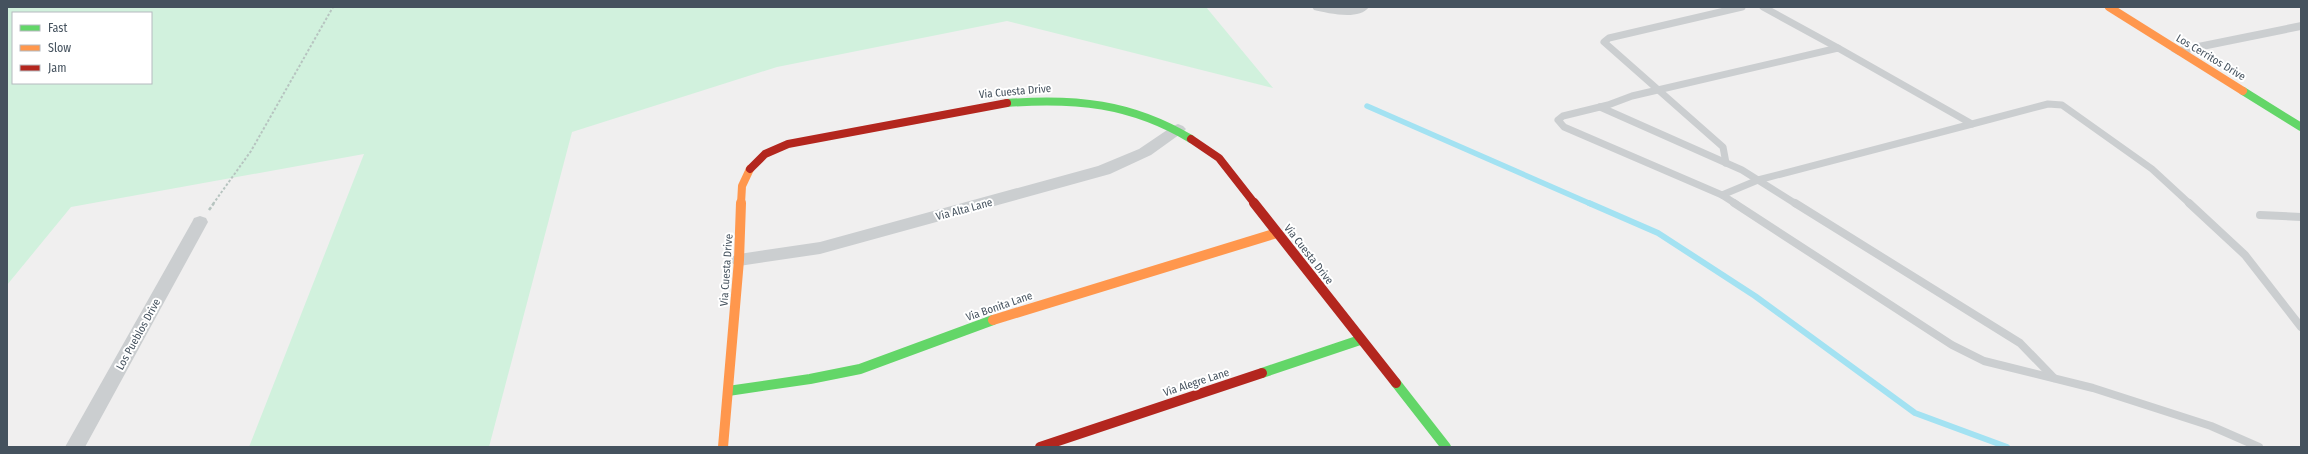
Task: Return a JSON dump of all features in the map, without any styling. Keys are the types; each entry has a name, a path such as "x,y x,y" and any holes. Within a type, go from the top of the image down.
{"street":[{"path":"1319,7 1339,12 1354,11 1362,7"},
{"name":"Los Cerritos Drive","path":"2109,7 2301,127"},
{"path":"2178,51 2301,26"},
{"name":"Via Cuesta Drive","path":"723,447 740,260 742,186 745,174 752,162 774,148 992,104 1025,100 1056,99 1108,105 1157,118 1178,130 1219,158 1360,340 1417,408 1446,447"},
{"name":"Via Alta Lane","path":"740,260 820,248 1104,170 1145,152 1178,130"},
{"name":"Los Pueblos Drive","path":"75,447 200,222"},
{"name":"Via Bonita Lane","path":"728,391 825,377 860,368 911,353 973,327 1011,314 1278,234"},
{"name":"Via Alegre Lane","path":"1040,447 1360,340"}],"lane":[{"path":"1726,163 1723,147 1604,42 1609,38 1742,7"},
{"path":"1763,7 1972,124"},
{"path":"1838,48 1658,90 1563,116 1558,120 1564,127 1722,195 1952,345 1984,361 2093,388 2211,426 2259,447"},
{"path":"1722,195 1758,180 2048,104 2062,105 2152,169 2245,255 2301,327"},
{"path":"1600,107 1726,163 1758,180 2020,343 2055,378"},
{"path":"2260,215 2301,217"}],"path":[{"path":"200,222 251,151 333,7"}],"green space":[{"path":"7,7 1206,7 1273,88 1007,21 777,67 572,132 489,447 249,447 364,154 71,207 7,285"}],"waterway":[{"path":"1367,106 1591,204"},
{"path":"1589,203 1658,233 1755,296 1915,413 2007,447"}],"traffic: fast":[{"path":"2243,91 2301,127"},
{"path":"1007,103 1055,101 1103,104 1148,116 1170,126 1191,139"},
{"path":"728,391 810,379 860,369 993,320"},
{"path":"1262,373 1360,340"},
{"path":"1396,383 1446,447"}],"traffic: slow":[{"path":"2109,7 2243,91"},
{"path":"723,447 739,260 742,186 750,169"},
{"path":"993,320 1277,233"}],"traffic: jam":[{"path":"750,169 765,154 788,144 1007,103"},
{"path":"1191,139 1219,158 1396,383"},
{"path":"1040,447 1262,373"}]}
